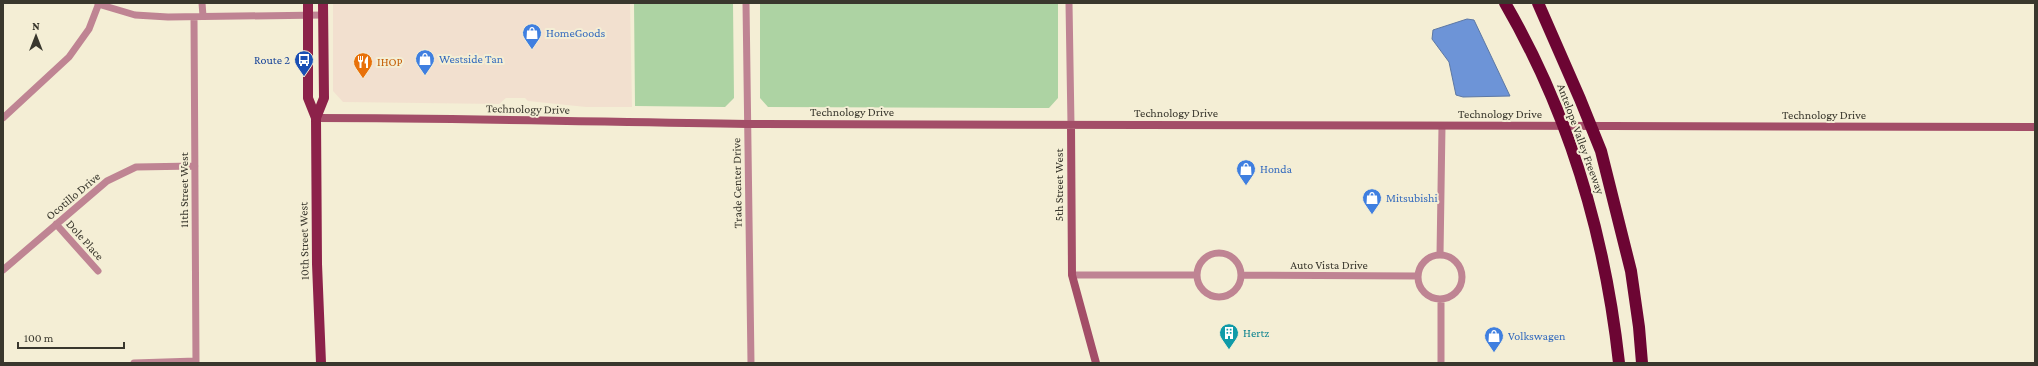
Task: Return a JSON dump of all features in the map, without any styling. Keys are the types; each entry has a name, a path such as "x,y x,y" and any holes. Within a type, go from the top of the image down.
{"highway":[{"name":"Antelope Valley Freeway","path":"1505,3 1526,40 1553,98 1590,201 1601,248 1614,318 1619,363"},
{"name":"Antelope Valley Freeway","path":"1538,3 1601,151 1631,271 1640,327 1642,363"}],"main road":[{"name":"10th Street West","path":"308,3 308,98 316,118 317,264 321,363"},
{"name":"10th Street West","path":"316,118 324,98 323,3"},
{"name":"Technology Drive","path":"316,118 748,124 2035,127"},
{"name":"5th Street West","path":"1071,125 1072,275 1096,363"}],"street":[{"path":"202,3 202,16"},
{"name":"Trade Center Drive","path":"746,3 751,363"},
{"name":"5th Street West","path":"1069,3 1071,125"},
{"path":"3,118 69,57 89,29 98,4 136,15 168,17 323,16"},
{"name":"11th Street West","path":"194,17 196,362"},
{"path":"1440,255 1442,126"},
{"name":"Ocotillo Drive","path":"3,270 107,181 136,167 194,166"},
{"name":"Dole Place","path":"56,224 98,271"},
{"path":"1218,253 1228,254 1234,259 1241,275 1240,282 1229,296 1218,298 1208,295 1198,285 1196,275 1198,266 1202,259 1209,255 1218,253"},
{"path":"1440,255 1452,258 1459,265 1463,277 1461,286 1456,293 1440,301 1424,292 1419,285 1417,276 1420,267 1427,259 1440,255"},
{"path":"1072,275 1196,275"},
{"name":"Auto Vista Drive","path":"1241,275 1417,276"},
{"path":"1440,301 1441,363"},
{"path":"134,363 196,362"}],"shaded area":[{"path":"333,3 630,3 632,107 586,107 528,101 525,98 506,98 499,104 343,102 333,91"}],"green space":[{"path":"634,3 733,3 734,98 725,107 635,106"},
{"path":"760,3 1058,3 1058,98 1049,108 768,107 760,98"}],"water":[{"path":"1467,19 1474,20 1510,96 1463,97 1456,95 1449,62 1432,39 1433,30"}],"place":[{"name":"HomeGoods","path":"532,50"},
{"name":"Westside Tan","path":"425,76"},
{"name":"Route 2","path":"304,77"},
{"name":"IHOP","path":"363,79"},
{"name":"Honda","path":"1246,186"},
{"name":"Mitsubishi","path":"1372,215"},
{"name":"Hertz","path":"1229,350"},
{"name":"Volkswagen","path":"1494,353"}]}
